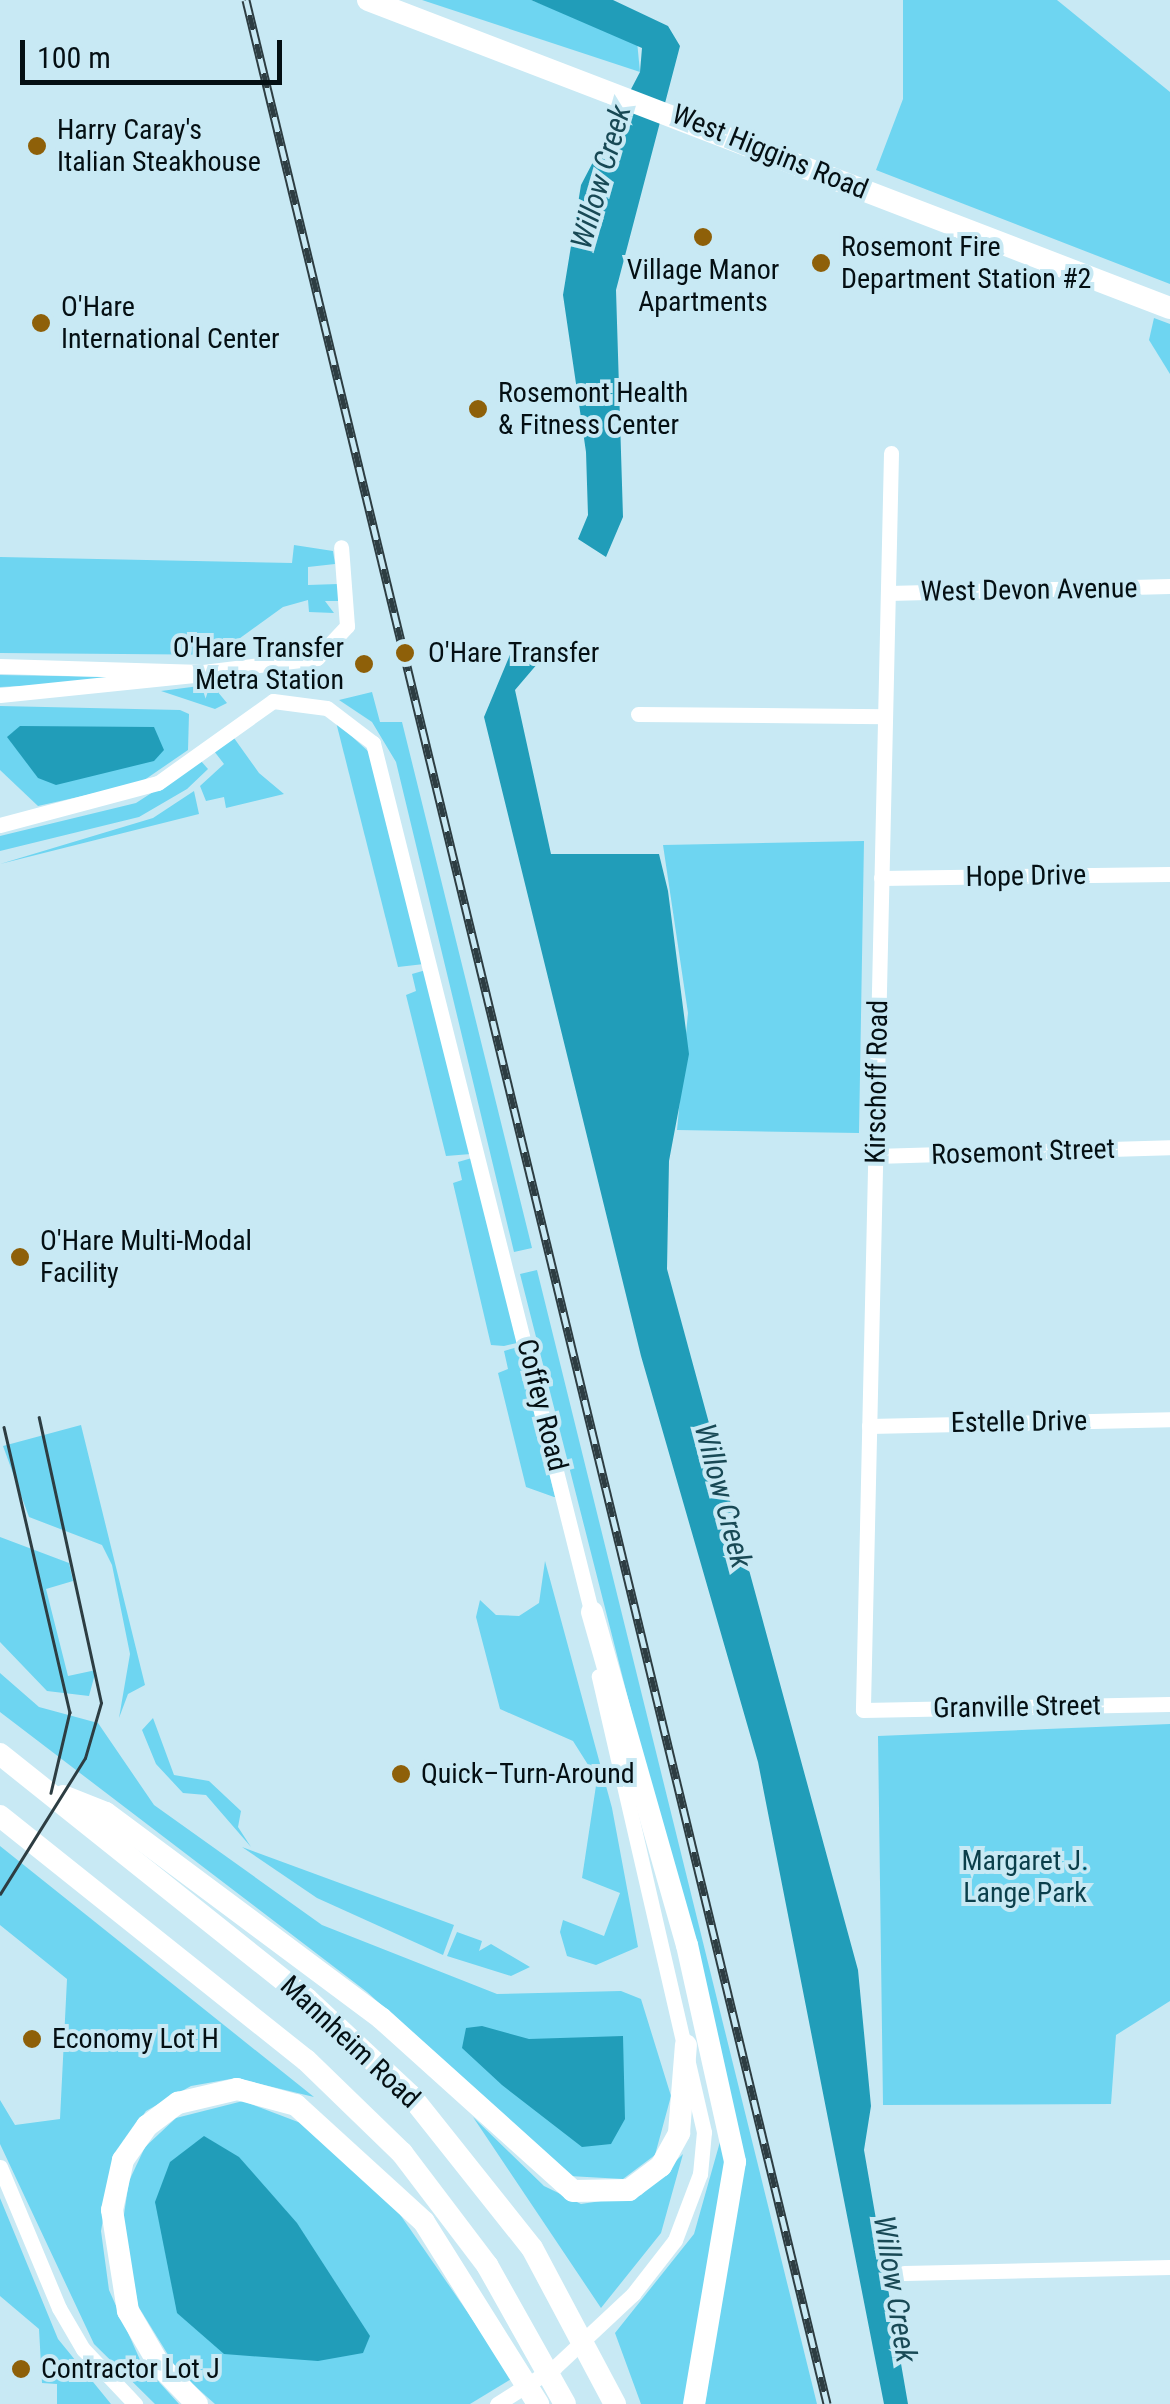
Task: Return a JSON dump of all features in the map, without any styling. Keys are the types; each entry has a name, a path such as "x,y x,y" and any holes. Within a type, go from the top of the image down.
{"main road":[{"name":"West Higgins Road","path":"368,0 666,111 1170,308"},
{"path":"592,1612 682,1927 735,2162 694,2404"},
{"name":"Mannheim Road","path":"0,1754 307,1999 412,2096 532,2248 614,2404"},
{"path":"40,1787 106,1813 381,2018 573,2191 629,2190 662,2166 679,2133 686,2046"},
{"name":"Mannheim Road","path":"0,1816 306,2060 402,2153 487,2266 564,2404"},
{"path":"197,2404 160,2366 128,2312 112,2210 123,2160 147,2126 178,2103 237,2089 296,2105 424,2222 538,2404"}],"street":[{"name":"Kirschoff Road","path":"863,1710 891,453"},
{"path":"0,695 288,666 339,641 350,608 341,547"},
{"name":"West Devon Avenue","path":"888,593 1170,586"},
{"path":"0,666 202,672"},
{"name":"Coffey Road","path":"0,825 158,782 273,701 327,708 373,743 592,1612 594,1656 704,2132 700,2174 675,2240 634,2294 555,2367 496,2404"},
{"path":"638,714 885,716"},
{"name":"Hope Drive","path":"882,878 1170,874"},
{"name":"Rosemont Street","path":"875,1156 1170,1147"},
{"name":"Estelle Drive","path":"869,1426 1170,1419"},
{"name":"Granville Street","path":"863,1710 1170,1704"},
{"path":"0,2166 59,2308 83,2350 135,2404"},
{"path":"904,2273 1170,2267"}],"green space":[{"path":"422,0 531,0 637,41 640,72"},
{"path":"903,0 1057,0 1170,92 1170,284 876,170 903,99"},
{"path":"1154,318 1170,324 1170,374 1149,340"},
{"path":"294,545 333,551 335,564 308,567 308,585 338,584 338,601 325,601 334,613 309,612 308,600 283,607 236,641 245,655 0,653 0,557 292,563"},
{"path":"0,675 111,677 112,682 0,687"},
{"path":"230,682 249,688 217,691 227,703 215,709 161,691"},
{"path":"372,692 380,722 402,722 532,1248 514,1252 396,762 372,722 339,700"},
{"path":"0,706 180,710 189,714 188,750 140,783 38,806 0,770"},
{"path":"336,722 369,752 424,964 398,967"},
{"path":"234,738 259,773 284,794 226,808 224,797 206,801 200,786 224,764 214,751"},
{"path":"201,761 208,769 187,789 139,817 0,851 0,836 136,803"},
{"path":"194,791 199,814 0,864 153,818"},
{"path":"864,841 859,1133 677,1130 688,1013 663,845"},
{"path":"426,970 471,1154 446,1156 406,995 416,991 412,974"},
{"path":"472,1158 517,1343 504,1346 491,1345 453,1183 462,1180 458,1162"},
{"path":"537,1270 817,2404 705,2404 743,2150 520,1274"},
{"path":"518,1347 555,1497 526,1487 498,1373 508,1369 504,1351"},
{"path":"81,1425 145,1685 128,1694 119,1718 130,1654 112,1565 102,1545 29,1517 3,1446"},
{"path":"0,1537 69,1563 73,1581 46,1589 68,1676 96,1670 89,1696 47,1691 0,1642"},
{"path":"545,1561 612,1808 638,1947 596,1965 567,1956 560,1932 563,1920 604,1936 620,1893 582,1878 597,1779 573,1741 500,1709 476,1617 480,1600 496,1615 519,1616 539,1603"},
{"path":"0,1673 39,1707 98,1723 154,1805 322,1925 497,1994 621,1991 641,1999 671,2096 655,2155 623,2179 569,2176 367,1992 0,1712"},
{"path":"153,1718 174,1775 209,1781 241,1811 238,1827 251,1847 206,1795 183,1793 156,1764 142,1730"},
{"name":"Margaret J. Lange Park","path":"1170,1724 1170,2001 1116,2035 1111,2104 883,2105 878,1736"},
{"path":"0,1846 314,2097 236,2078 191,2086 146,2111 114,2156 101,2231 109,2290 141,2362 179,2404 155,2404 94,2344 0,2144 0,2100 15,2125 60,2119 67,1979 0,1925"},
{"path":"242,1847 454,1925 443,1955 317,1898"},
{"path":"457,1932 482,1941 479,1951 491,1944 530,1967 511,1976 447,1956"},
{"path":"243,2101 306,2125 390,2200 513,2378 470,2404 215,2404 178,2371 138,2306 123,2221 129,2181 145,2147 176,2118"},
{"path":"473,2117 544,2186 581,2204 641,2195 683,2154 661,2233 601,2308"},
{"path":"725,2124 724,2191 684,2404 641,2404 615,2333 694,2234"},
{"path":"0,2198 58,2339 111,2404 57,2404 57,2384 42,2383 39,2329 0,2296"}],"water":[{"name":"Willow Creek","path":"531,0 613,0 668,26 680,46 616,290 623,517 606,557 578,539 588,515 586,452 563,295 581,185 640,72 642,48"},
{"name":"Willow Creek","path":"517,638 544,656 515,690 551,854 659,854 668,891 689,1054 669,1161 667,1269 858,1970 871,2106 864,2150 908,2404 884,2404 758,1762 641,1356 484,717"},
{"path":"20,726 154,727 164,750 154,761 56,785 38,778 7,737"},
{"path":"482,2026 529,2039 623,2036 625,2119 611,2144 582,2147 502,2085 462,2048 466,2028"},
{"path":"204,2136 239,2157 297,2223 370,2336 363,2353 318,2361 224,2354 177,2313 155,2202 170,2162"}],"tram line":[{"path":"0,1894 85,1758 101,1703 39,1418"},
{"path":"4,1427 70,1712 51,1793"}],"railway":[{"path":"246,0 827,2404"}],"place":[{"name":"Harry Caray's Italian Steakhouse","path":"37,146"},
{"name":"Village Manor Apartments","path":"703,237"},
{"name":"Rosemont Fire Department Station #2","path":"821,263"},
{"name":"O'Hare International Center","path":"41,323"},
{"name":"Rosemont Health & Fitness Center","path":"478,409"},
{"name":"O'Hare Transfer","path":"405,653"},
{"name":"O'Hare Transfer Metra Station","path":"364,664"},
{"name":"O'Hare Multi-Modal Facility","path":"20,1257"},
{"name":"Quick–Turn-Around","path":"401,1774"},
{"name":"Economy Lot H","path":"32,2039"},
{"name":"Contractor Lot J","path":"21,2369"}]}
